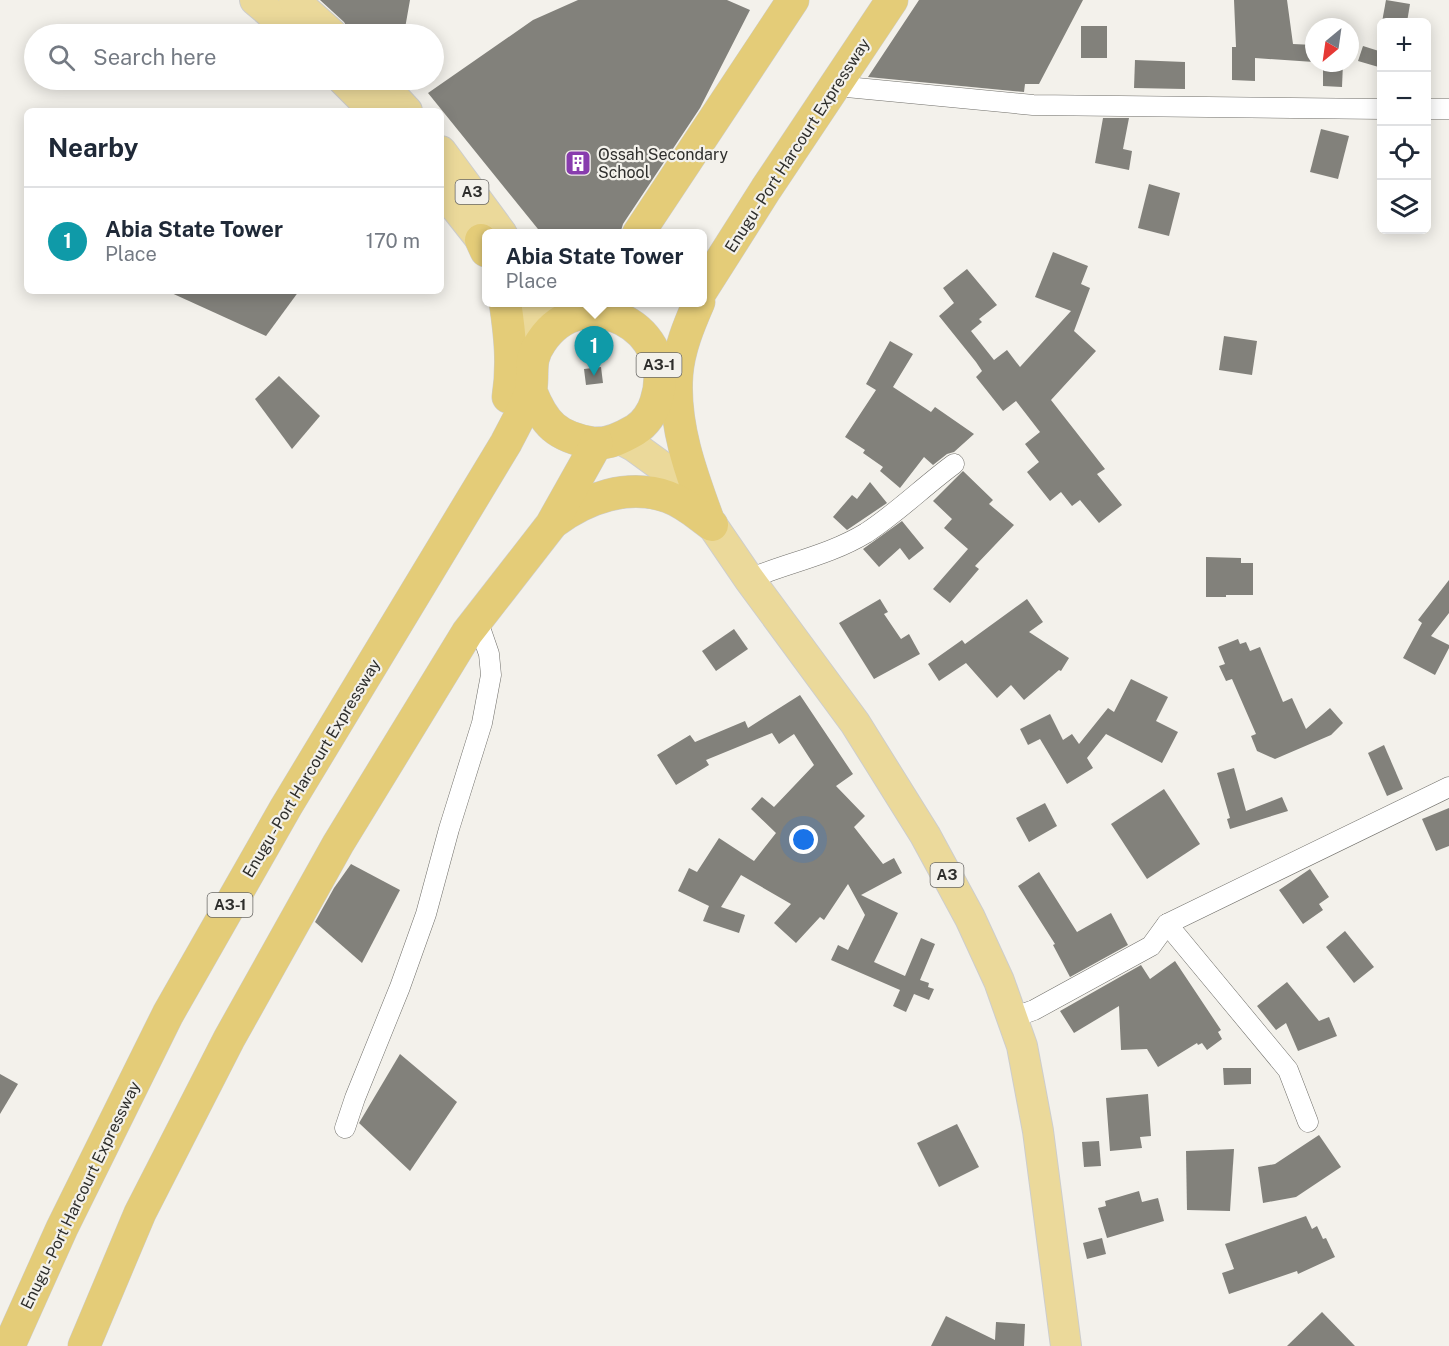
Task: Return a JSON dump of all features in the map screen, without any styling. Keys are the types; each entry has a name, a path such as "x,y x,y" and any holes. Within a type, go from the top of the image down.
{"highway":[{"path":"641,229 793,0"},
{"name":"Enugu - Port Harcourt Expressway","path":"707,285 766,189 892,0"},
{"path":"483,481 503,423 512,362 506,307"},
{"name":"A3-1","path":"531,391 531,365 540,343 572,307 620,318 639,330 654,348 660,369 660,388 653,409 639,427 609,441"},
{"name":"Enugu - Port Harcourt Expressway","path":"660,369 694,307"},
{"path":"697,307 683,343 677,374 677,402 682,437 690,468 710,522"},
{"path":"531,391 540,412 555,429 575,440 609,441"},
{"name":"Enugu - Port Harcourt Expressway","path":"9,1346 62,1228 168,1014 286,807 506,443 531,391"},
{"path":"84,1346 140,1213 229,1039 338,844 477,619 551,525 609,441"},
{"path":"551,525 587,501 605,495 638,492 669,497 710,522"}],"main road":[{"path":"255,0 283,24"},
{"path":"294,0 321,24"},
{"path":"353,90 371,108"},
{"path":"387,90 404,108"},
{"name":"A3","path":"444,157 482,229"},
{"name":"A3","path":"444,192 482,234"},
{"path":"530,307 537,324 540,343"},
{"name":"A3","path":"653,409 651,423 653,435 668,471 710,522 855,723 925,835 970,918 999,981 1022,1046 1038,1131 1066,1346"},
{"name":"A3","path":"609,441 635,447 668,471"}],"street":[{"path":"836,86 1034,105 1377,109"},
{"path":"1431,109 1449,110"},
{"path":"749,579 818,555 864,534 954,464"},
{"path":"345,1128 426,914 449,829 482,723 491,675 489,654 477,619"},
{"path":"1012,1018 1034,1010 1151,946 1167,924 1449,787"},
{"path":"1167,924 1288,1070 1308,1122"}],"building":[{"path":"320,0 410,0 406,24 345,24"},
{"name":"Ossah Secondary School","path":"578,0 727,0 750,10 700,108 622,229 538,229 444,113 444,108 440,108 428,93 432,90 444,90 444,82 533,20"},
{"path":"919,0 1083,0 1039,84 1025,84 1024,92 868,77"},
{"path":"1234,0 1287,0 1293,44 1305,45 1305,61 1255,58 1255,81 1232,80 1232,47 1236,47"},
{"path":"1386,0 1410,4 1408,18 1383,18"},
{"path":"1081,26 1107,26 1107,58 1081,58"},
{"path":"1363,46 1377,50 1377,67 1359,61"},
{"path":"1135,60 1185,62 1185,89 1134,88"},
{"path":"1323,72 1343,72 1342,87 1323,86"},
{"path":"1103,118 1129,118 1123,149 1132,151 1129,170 1095,163"},
{"path":"1321,129 1349,136 1338,179 1310,172"},
{"path":"1149,184 1180,193 1169,236 1138,228"},
{"path":"1053,252 1088,266 1081,284 1090,288 1074,331 1096,351 1051,400 1105,469 1097,474 1122,505 1099,523 1080,500 1072,506 1061,492 1050,501 1027,472 1039,462 1025,444 1040,432 1016,401 1003,411 976,377 982,371 976,362 939,316 954,303 943,288 967,269 997,305 979,319 982,322 971,331 994,360 1007,350 1020,367 1071,311 1035,297"},
{"path":"174,294 297,294 266,336"},
{"path":"1224,336 1257,341 1252,375 1219,370"},
{"path":"890,341 913,354 893,387 931,412 935,407 974,434 954,452 947,454 933,465 924,457 900,488 880,471 883,467 863,453 865,450 845,437 876,390 866,384"},
{"path":"601,367 603,383 586,385 584,369"},
{"path":"279,376 320,416 292,449 255,399"},
{"path":"963,471 993,500 989,504 1014,525 975,566 979,569 950,603 933,589 968,549 944,528 952,519 933,501"},
{"path":"870,482 887,503 847,530 833,517 852,495 857,499"},
{"path":"902,521 924,548 909,560 900,548 879,567 863,549"},
{"path":"1206,557 1241,558 1241,563 1253,563 1253,595 1206,597"},
{"path":"1449,580 1449,613 1431,636 1449,645 1449,648 1435,675 1403,658 1422,623 1418,620"},
{"path":"880,599 888,612 884,614 901,639 909,634 920,654 874,679 839,623"},
{"path":"1027,599 1043,622 1029,632 1069,658 1061,671 1059,670 1024,700 1011,685 997,698 966,663 939,681 928,664 962,640 965,644"},
{"path":"734,629 748,649 716,671 702,651"},
{"path":"1238,639 1240,644 1246,642 1250,651 1260,647 1283,702 1292,698 1306,729 1330,708 1343,723 1331,735 1275,759 1257,751 1251,736 1256,734 1232,679 1226,681 1219,666 1225,664 1218,647"},
{"path":"1131,679 1168,697 1156,721 1178,732 1162,763 1106,734 1087,758 1093,768 1067,784 1040,739 1028,745 1020,729 1050,714 1063,740 1072,734 1079,744 1108,708 1114,712"},
{"path":"800,695 853,774 836,786 865,816 854,827 883,864 894,858 902,873 861,895 898,913 874,962 905,976 921,938 935,944 920,980 929,983 928,987 934,989 929,1000 914,994 906,1012 893,1006 900,990 831,960 838,945 848,950 865,915 848,884 824,920 820,917 796,943 774,923 791,904 741,875 721,907 745,915 739,933 703,921 709,906 678,891 689,868 697,872 719,838 754,861 776,833 751,809 762,797 774,807 814,765 794,734 779,744 772,733 706,760 709,765 676,785 657,755 690,735 695,742 745,721 748,728"},
{"path":"1384,745 1403,789 1387,796 1368,753"},
{"path":"1234,768 1246,811 1282,797 1288,811 1230,829 1227,819 1230,818 1217,773"},
{"path":"1164,789 1200,844 1147,879 1111,824"},
{"path":"1045,803 1057,826 1029,842 1016,818"},
{"path":"1449,808 1449,846 1436,851 1422,819"},
{"path":"351,864 400,890 362,963 315,922"},
{"path":"1310,869 1329,897 1319,904 1323,910 1303,924 1279,890"},
{"path":"1039,872 1077,932 1111,913 1128,945 1070,977 1053,945 1055,944 1018,886"},
{"path":"1345,931 1374,967 1354,983 1326,947"},
{"path":"1175,961 1221,1030 1218,1032 1222,1039 1207,1050 1202,1043 1198,1045 1197,1043 1158,1067 1147,1049 1121,1050 1119,1006 1074,1033 1060,1011 1141,965 1150,979"},
{"path":"1287,982 1319,1021 1329,1017 1337,1036 1298,1051 1286,1023 1276,1030 1257,1006"},
{"path":"400,1054 457,1102 410,1171 359,1123"},
{"path":"1223,1068 1251,1068 1251,1084 1224,1085"},
{"path":"0,1074 18,1084 0,1114"},
{"path":"1148,1094 1151,1136 1140,1137 1142,1148 1110,1151 1106,1098"},
{"path":"957,1124 979,1167 939,1187 917,1143"},
{"path":"1319,1135 1341,1167 1296,1197 1263,1203 1258,1167 1275,1164"},
{"path":"1099,1141 1101,1166 1084,1167 1082,1142"},
{"path":"1234,1149 1230,1211 1187,1210 1186,1151"},
{"path":"1139,1191 1142,1202 1158,1198 1164,1221 1107,1238 1098,1208 1106,1206 1105,1201"},
{"path":"1306,1216 1312,1229 1317,1226 1323,1239 1326,1238 1335,1257 1298,1274 1297,1271 1229,1294 1222,1273 1234,1269 1225,1244"},
{"path":"1102,1238 1106,1254 1087,1259 1083,1243"},
{"path":"1322,1312 1355,1346 1287,1346"},
{"path":"946,1316 995,1340 996,1322 1025,1324 1024,1346 931,1346"}],"place":[{"name":"Ossah Secondary School","path":"578,163"},
{"name":"Abia State Tower","path":"594,376"}]}
